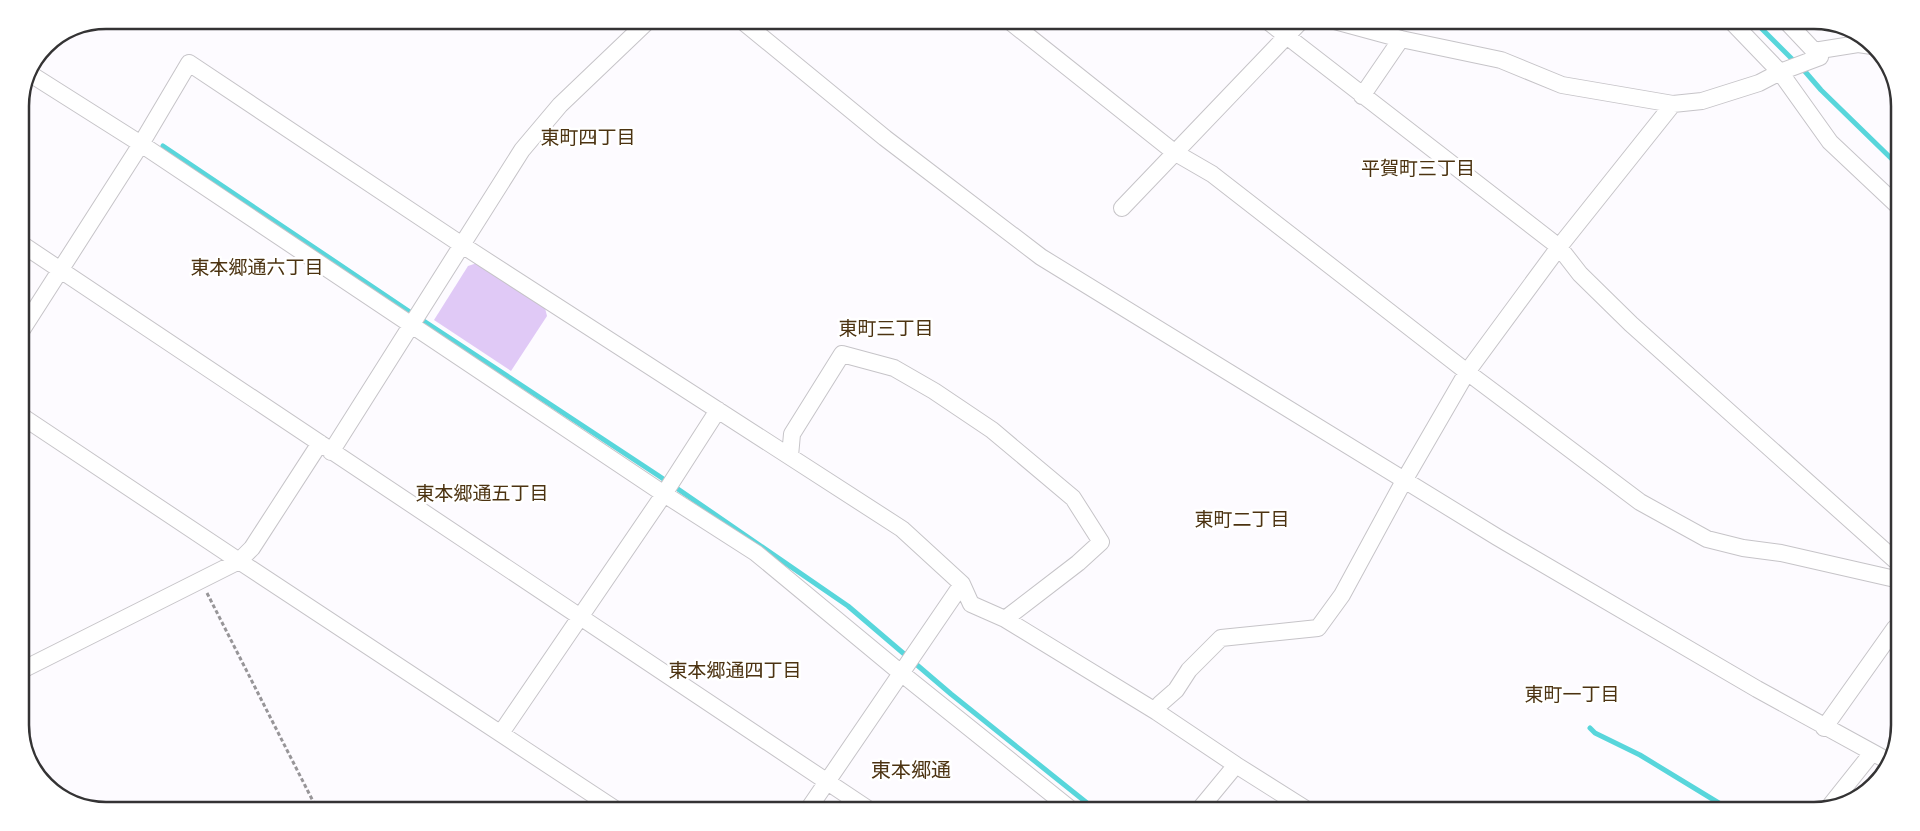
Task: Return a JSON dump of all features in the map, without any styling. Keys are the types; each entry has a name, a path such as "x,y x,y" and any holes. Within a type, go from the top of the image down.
{"street":[{"path":"29,666 201,581 238,561 252,548 326,447 411,325 522,150 560,106 640,29"},
{"path":"752,29 885,138 1041,257 1405,479 1497,538 1824,728 1837,733 1883,759"},
{"path":"1019,29 1174,152 1212,174 1467,372 1640,502 1707,540 1743,548 1781,553 1891,578"},
{"path":"1278,29 1559,247 1580,274 1631,324 1690,378 1800,472 1891,555"},
{"path":"1122,208 1294,29"},
{"path":"1364,29 1401,39 1501,60 1562,85 1673,104 1702,101 1759,83 1780,72 1820,56 1793,29"},
{"path":"1739,29 1780,72 1830,142 1891,199"},
{"path":"1362,96 1401,39"},
{"path":"1814,51 1860,44"},
{"path":"29,319 141,144 189,63 462,245 902,529 962,584 971,604 1005,619 1157,712 1296,802"},
{"path":"35,77 141,144 664,494 756,553 1062,802"},
{"path":"1157,712 1160,704 1176,690 1189,670 1220,638 1318,628 1342,595 1405,479 1467,372 1559,247 1673,104"},
{"path":"29,249 858,802"},
{"path":"790,456 792,434 842,354 894,368 934,391 992,430 1073,498 1101,542 1078,563 1005,619"},
{"path":"502,733 664,494 718,410"},
{"path":"29,421 605,802"},
{"path":"814,802 962,584"},
{"path":"1824,728 1891,634"},
{"path":"1834,800 1872,753"},
{"path":"1205,802 1236,765"}],"path":[{"path":"201,581 313,802"}],"shaded area":[{"path":"477,263 545,308 547,316 511,371 434,320 468,266"}],"waterway":[{"path":"1762,29 1795,62"},
{"path":"1802,68 1821,90 1891,158"},
{"path":"163,146 659,476 848,606 951,694 1086,802"},
{"path":"1590,728 1595,733 1640,755 1717,802"}],"district":[{"name":"東町四丁目","path":"588,137"},
{"name":"平賀町三丁目","path":"1418,168"},
{"name":"東本郷通六丁目","path":"257,267"},
{"name":"東町三丁目","path":"886,328"},
{"name":"東本郷通五丁目","path":"482,493"},
{"name":"東町二丁目","path":"1242,519"},
{"name":"東本郷通四丁目","path":"735,670"},
{"name":"東町一丁目","path":"1572,694"},
{"name":"東本郷通","path":"911,770"}]}
